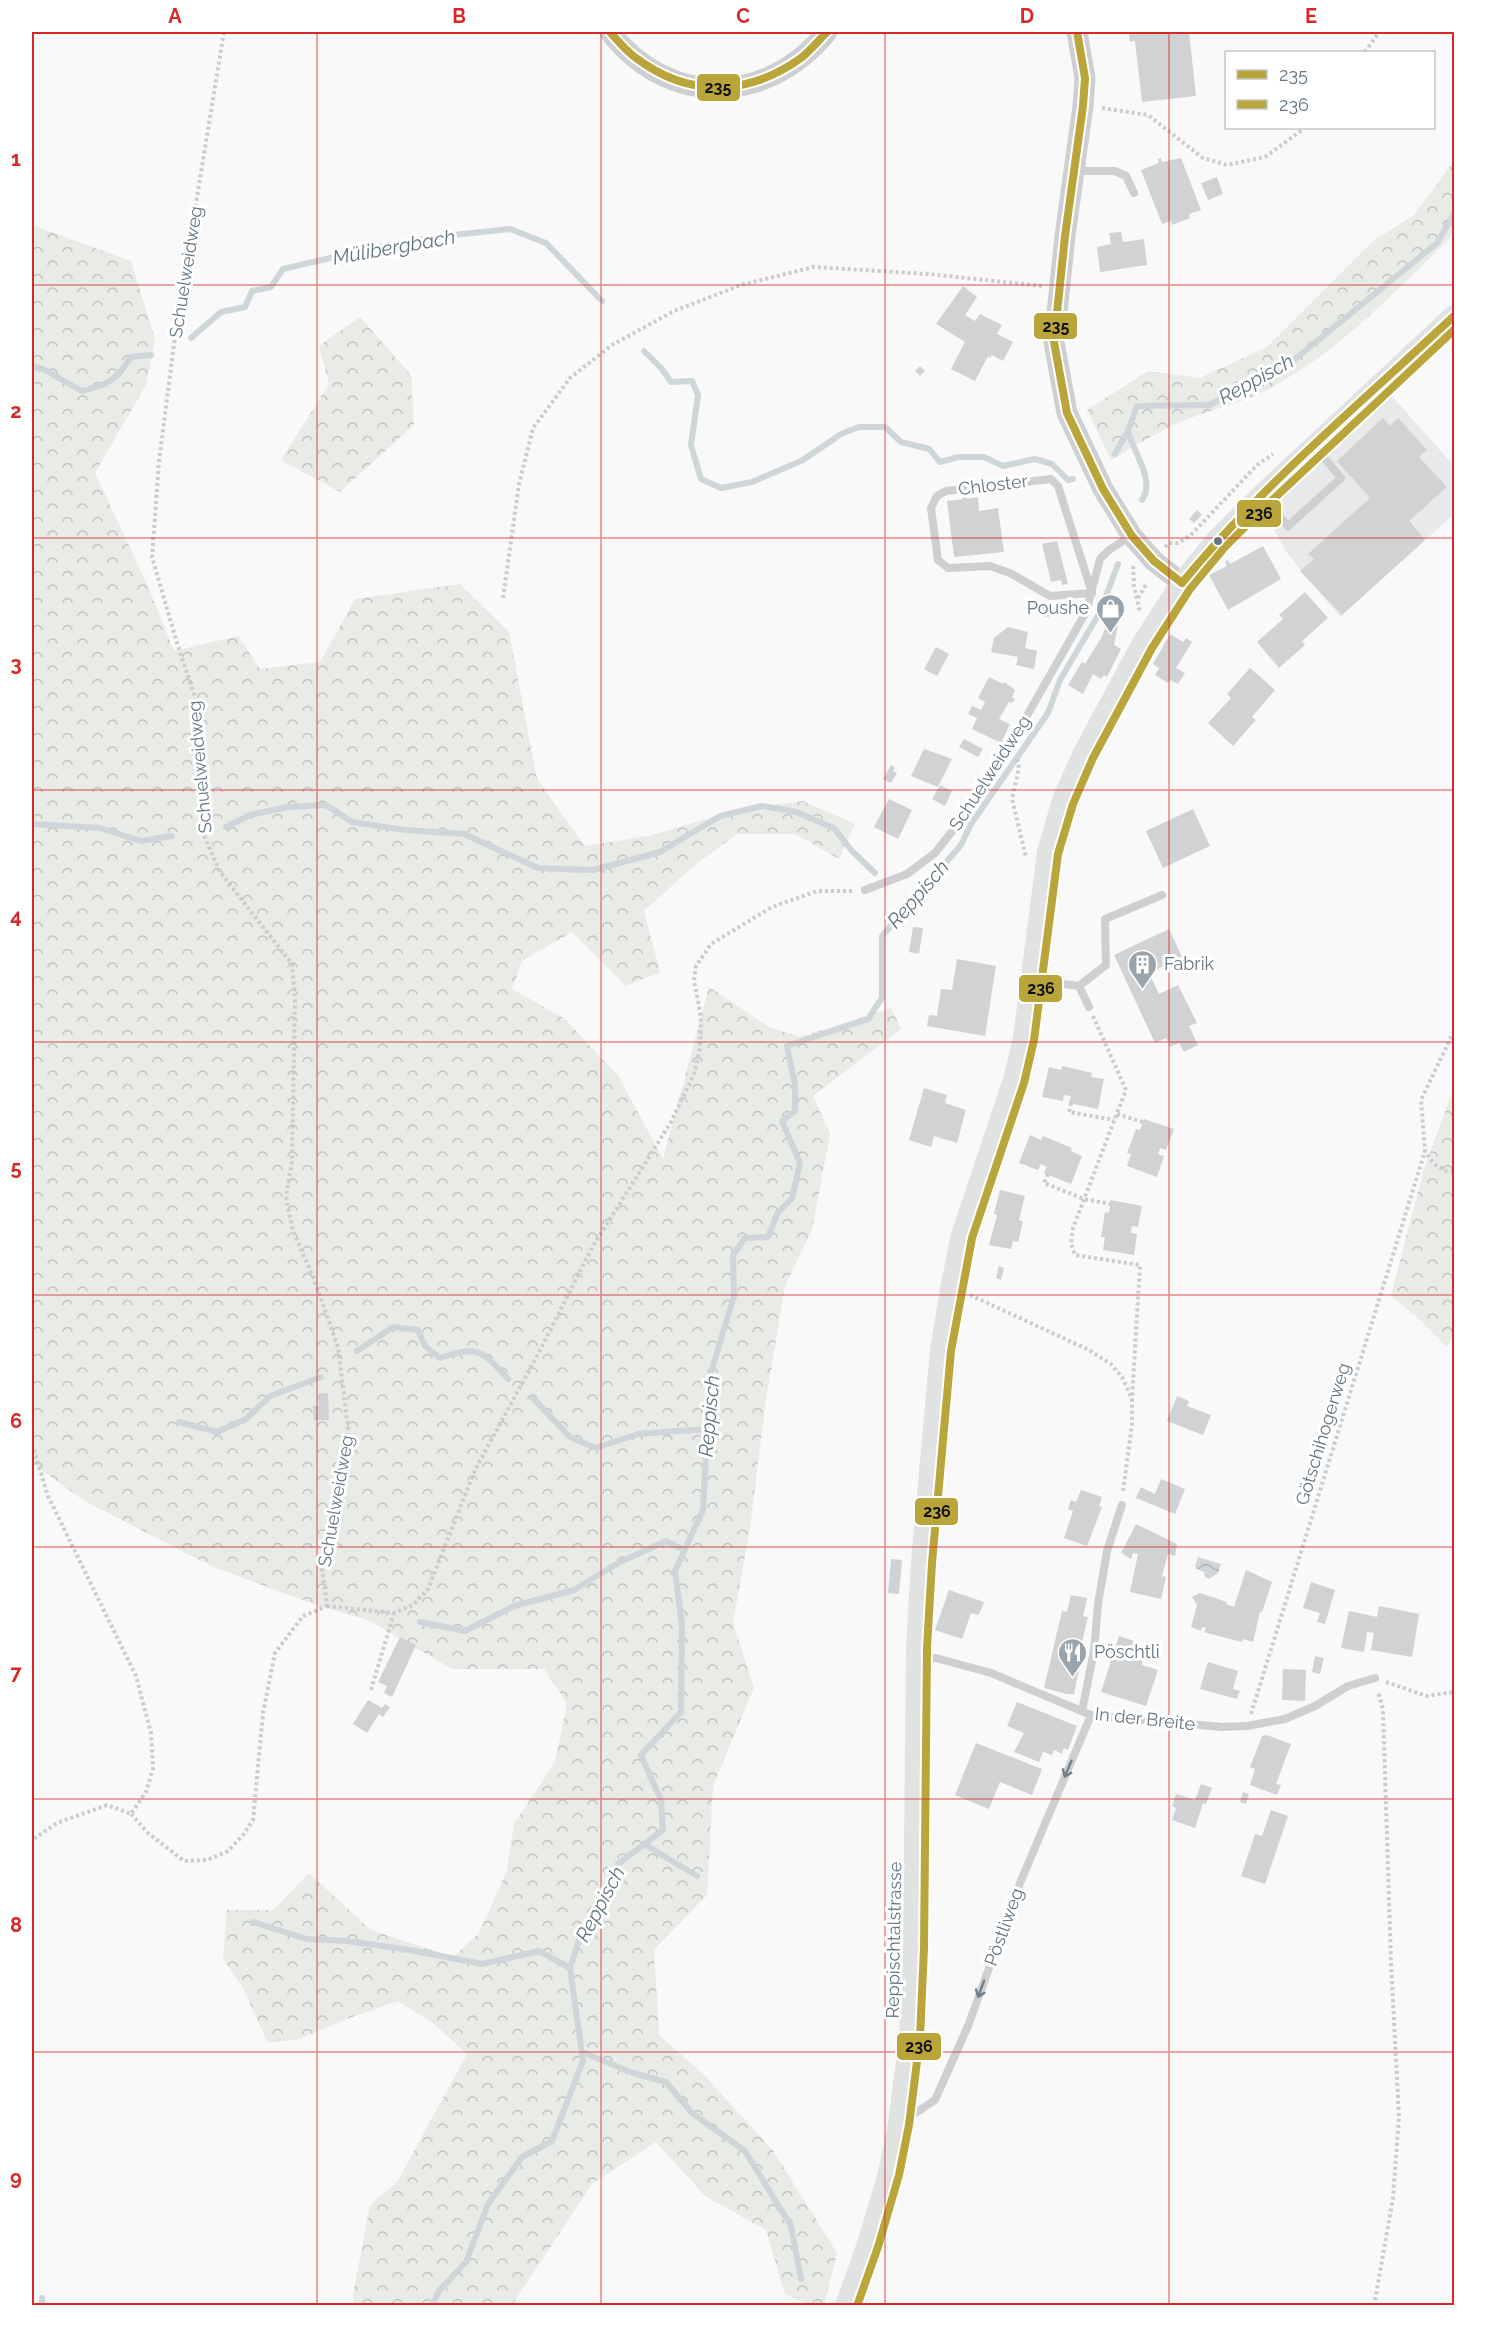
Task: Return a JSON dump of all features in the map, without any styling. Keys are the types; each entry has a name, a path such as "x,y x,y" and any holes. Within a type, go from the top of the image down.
{"main road":[{"name":"Reppischtalstrasse","path":"846,2306 868,2244 889,2173 899,2124 910,2037 914,1948 917,1660 922,1562 941,1350 962,1235 1014,1080 1024,1038 1048,852 1064,800 1084,753 1143,644 1182,583 1217,540 1261,496 1455,316"}],"street":[{"path":"610,32 621,46 656,73 692,87 727,89 755,84 782,72 827,32"},
{"path":"1077,32 1084,78 1083,106 1054,342 1066,413 1103,489 1132,536 1154,561 1182,583"}],"lane":[{"path":"1074,171 1115,171 1126,176 1134,193"},
{"path":"1261,496 1288,526 1341,478 1314,446"},
{"name":"Chloster","path":"1051,479 1058,486 1092,592 1050,596 1010,573 990,566 948,568 938,560 931,508 937,496 946,491 1051,479"},
{"name":"Schuelweidweg","path":"865,890 908,874 935,853 957,825 1009,747 1086,612 1100,559 1109,550 1132,536"},
{"path":"1033,980 1079,986 1106,965 1105,919 1162,895"},
{"path":"1079,986 1089,1007"},
{"path":"1082,1711 1094,1651 1098,1604 1107,1551 1122,1505"},
{"name":"In der Breite","path":"917,1660 936,1658 991,1673 1091,1715 1222,1727 1247,1726 1285,1719 1315,1706 1348,1686 1375,1678"},
{"name":"Pöstliweg","path":"899,2124 935,2100 968,2026 1020,1883 1091,1715"}],"path":[{"name":"Schuelweidweg","path":"224,32 178,313 159,462 152,557 177,643 195,694 202,831 220,872 292,964 295,1000 293,1127 292,1161 286,1197 293,1231 314,1278 338,1347 348,1429 342,1469 328,1521 322,1569 327,1605"},
{"path":"1366,51 1379,32"},
{"path":"1083,106 1148,115 1203,158 1227,165 1265,157 1304,129"},
{"path":"503,598 519,484 533,428 570,378 612,345 674,312 741,285 814,267 928,274 1060,287"},
{"path":"1174,547 1191,535"},
{"path":"1169,543 1178,543"},
{"path":"1142,576 1134,586 1137,598 1147,583"},
{"path":"1018,762 1019,768 1012,799 1028,862"},
{"path":"32,1840 57,1823 107,1805 131,1814 148,1833 184,1861 207,1860 228,1851 243,1835 253,1820 263,1713 274,1653 303,1616 327,1605 394,1613 413,1605 428,1589 475,1470 538,1354 592,1246 660,1141 695,1072 700,1048 701,1017 694,980 696,966 711,944 772,907 817,891 865,890"},
{"path":"1089,1007 1126,1090 1073,1227 1071,1244 1076,1255 1140,1265 1132,1425 1122,1505"},
{"path":"1455,1031 1421,1100 1425,1151 1434,1164 1446,1171 1455,1172"},
{"path":"1071,1103 1069,1112 1114,1120"},
{"path":"1117,1114 1143,1122"},
{"name":"Götschihogerweg","path":"1247,1726 1425,1151"},
{"path":"1048,1174 1044,1183 1084,1199 1111,1204"},
{"path":"961,1291 1100,1356 1122,1377 1132,1399"},
{"path":"32,1444 48,1496 136,1676 151,1733 153,1769 146,1792 131,1814"},
{"path":"371,1690 394,1613"},
{"path":"1375,1678 1426,1696 1455,1692"},
{"path":"1374,2306 1393,2198 1400,2117 1391,1963 1383,1710 1375,1678"}],"shaded area":[{"path":"1391,395 1454,466 1454,514 1340,617 1287,553 1264,511"}],"green space":[{"path":"1454,161 1454,234 1367,318 1320,356 1269,389 1178,423 1111,460 1087,410 1148,371 1200,378 1267,347 1373,241 1414,215"},
{"path":"32,225 131,261 155,339 146,385 95,473 147,584 174,651 238,636 260,669 320,662 355,599 460,584 509,632 537,779 585,846 649,836 737,810 803,801 855,824 839,859 795,834 737,834 696,864 644,911 660,972 626,986 572,932 522,961 512,989 565,1019 619,1077 663,1159 709,987 769,1027 800,1037 891,1008 901,1029 813,1096 830,1134 812,1230 785,1286 765,1406 750,1528 733,1623 754,1688 713,1786 707,1895 654,1950 659,2035 703,2074 772,2149 837,2253 824,2305 809,2305 785,2294 766,2230 705,2196 656,2142 592,2184 512,2305 355,2305 353,2295 370,2205 397,2182 467,2054 433,2023 398,2001 299,2039 268,2043 242,1986 223,1959 227,1910 273,1910 309,1873 371,1930 453,1957 479,1933 507,1871 514,1824 555,1762 567,1703 544,1669 452,1669 368,1620 313,1604 211,1566 83,1500 32,1463"},
{"path":"360,317 411,375 414,425 340,492 281,460 329,384 319,346"},
{"path":"1454,1087 1454,1334 1447,1347 1416,1316 1391,1296 1423,1172"}],"water":[{"path":"1198,1557 1221,1564 1218,1573 1209,1579 1205,1577 1204,1572 1195,1566"}],"building":[{"path":"1129,32 1189,32 1196,96 1142,102 1135,41 1130,42"},
{"path":"1161,158 1162,162 1181,158 1201,210 1189,214 1190,218 1172,225 1171,221 1162,224 1141,170 1159,163 1158,159"},
{"path":"1217,177 1223,194 1208,200 1201,183"},
{"path":"1121,232 1123,242 1144,239 1147,265 1100,272 1097,247 1111,244 1109,233"},
{"path":"963,286 977,297 965,315 975,321 980,314 1002,325 997,334 1013,342 1003,361 992,355 990,358 988,356 975,381 951,369 965,342 936,324"},
{"path":"920,366 925,371 920,376 915,371"},
{"path":"1383,418 1390,426 1398,418 1427,450 1419,457 1447,487 1409,521 1425,540 1342,615 1300,571 1314,559 1308,554 1370,498 1337,461"},
{"path":"967,495 967,499 978,497 979,511 998,508 1004,552 954,557 947,501 963,499 963,496"},
{"path":"1197,510 1202,515 1194,523 1189,519"},
{"path":"1057,541 1068,584 1062,585 1061,580 1051,582 1042,544"},
{"path":"1263,546 1281,579 1228,610 1209,575 1227,566 1225,562 1228,560 1230,564"},
{"path":"1305,592 1328,618 1302,641 1305,645 1279,668 1257,642 1283,619 1279,615"},
{"path":"1064,607 1064,616 1041,617 1041,608"},
{"path":"1108,622 1118,625 1114,645 1121,649 1107,677 1104,675 1101,679 1093,674 1083,694 1068,685 1082,662 1085,664"},
{"path":"1008,627 1028,632 1025,648 1037,651 1034,669 1016,665 1018,657 991,652 994,638"},
{"path":"1170,634 1183,642 1186,638 1192,642 1176,668 1185,673 1178,684 1170,680 1168,683 1155,675 1159,668 1153,664"},
{"path":"936,647 949,654 937,676 924,669"},
{"path":"1250,668 1275,690 1252,717 1256,720 1233,746 1208,723 1231,698 1227,694"},
{"path":"989,677 1003,684 1004,682 1015,690 1012,697 1015,699 1012,703 1009,702 999,719 1010,724 1001,743 972,729 977,718 968,714 972,706 981,710 985,702 978,698"},
{"path":"964,739 983,749 978,757 959,747"},
{"path":"924,749 952,759 938,787 911,776"},
{"path":"891,765 895,768 893,771 897,773 891,783 883,779"},
{"path":"940,785 952,791 945,806 932,799"},
{"path":"889,799 912,810 898,839 874,827"},
{"path":"1193,809 1210,846 1163,868 1146,831"},
{"path":"913,927 923,928 919,954 909,952"},
{"name":"Fabrik","path":"1169,929 1182,957 1149,973 1159,994 1178,985 1197,1023 1189,1026 1198,1045 1184,1052 1179,1043 1170,1047 1166,1038 1155,1043 1114,955"},
{"path":"957,959 996,966 985,1036 927,1026 929,1015 937,1016 941,989 952,990"},
{"path":"1062,1066 1092,1073 1091,1077 1104,1079 1098,1109 1069,1103 1071,1096 1064,1095 1063,1101 1042,1097 1049,1067 1061,1070"},
{"path":"924,1088 947,1095 945,1103 966,1110 957,1143 934,1136 931,1147 909,1140"},
{"path":"1144,1119 1174,1129 1166,1150 1160,1148 1158,1154 1164,1156 1157,1177 1127,1166 1131,1154 1127,1153 1136,1129 1140,1130"},
{"path":"1030,1135 1041,1140 1043,1136 1072,1148 1071,1151 1082,1156 1071,1184 1044,1173 1047,1167 1041,1164 1038,1170 1019,1163"},
{"path":"1000,1190 1025,1196 1019,1220 1023,1222 1018,1242 1013,1241 1011,1249 989,1245 997,1215 994,1214"},
{"path":"1111,1200 1142,1206 1138,1227 1132,1226 1131,1233 1137,1234 1134,1255 1103,1250 1105,1237 1101,1237 1105,1212 1109,1213"},
{"path":"999,1266 1004,1268 1001,1280 996,1278"},
{"path":"328,1393 329,1420 314,1420 313,1406 319,1406 318,1394"},
{"path":"1177,1396 1189,1401 1187,1406 1211,1415 1203,1435 1167,1421"},
{"path":"1161,1479 1185,1489 1175,1514 1136,1498 1141,1487 1155,1494"},
{"path":"1081,1490 1102,1497 1099,1506 1102,1507 1087,1546 1064,1538 1073,1511 1068,1509 1071,1500 1076,1502"},
{"path":"1136,1524 1177,1544 1175,1556 1168,1554 1162,1576 1166,1577 1161,1599 1130,1592 1138,1554 1133,1553 1131,1559 1121,1553"},
{"path":"891,1559 902,1560 899,1594 888,1593"},
{"path":"1246,1570 1272,1582 1262,1612 1260,1612 1253,1642 1243,1639 1242,1642 1207,1633 1204,1632 1206,1628 1202,1627 1201,1631 1191,1627 1197,1605 1192,1597 1200,1593 1227,1602 1226,1604 1234,1607"},
{"path":"1311,1582 1335,1590 1325,1624 1317,1622 1320,1613 1303,1608"},
{"path":"949,1590 984,1602 979,1615 971,1613 962,1639 935,1630"},
{"path":"1071,1595 1087,1598 1083,1616 1088,1617 1078,1659 1081,1660 1074,1694 1067,1694 1044,1688 1062,1611 1067,1612"},
{"path":"1379,1606 1419,1614 1412,1657 1371,1650 1374,1633 1367,1632 1364,1652 1341,1648 1349,1611 1377,1617"},
{"path":"1119,1636 1140,1643 1136,1656 1143,1659 1142,1665 1158,1670 1146,1706 1101,1692"},
{"path":"400,1637 416,1645 392,1697 384,1693 387,1686 378,1682"},
{"path":"1315,1656 1324,1658 1320,1674 1312,1672"},
{"path":"1208,1662 1238,1671 1233,1689 1240,1691 1237,1699 1200,1689"},
{"path":"1283,1669 1306,1670 1305,1701 1282,1700"},
{"path":"368,1700 382,1708 385,1704 390,1707 383,1717 379,1714 367,1733 353,1724"},
{"path":"1017,1702 1077,1726 1068,1750 1064,1748 1062,1754 1054,1750 1052,1755 1043,1752 1039,1762 1014,1752 1024,1733 1007,1726"},
{"path":"1267,1735 1291,1744 1276,1784 1281,1785 1277,1795 1250,1785 1255,1769 1250,1767 1262,1736"},
{"path":"976,1743 1042,1769 1032,1795 1000,1782 989,1809 955,1795"},
{"path":"1201,1784 1212,1788 1206,1804 1203,1803 1195,1828 1172,1820 1176,1808 1172,1806 1176,1794 1195,1800"},
{"path":"1243,1792 1249,1794 1246,1804 1240,1802"},
{"path":"1271,1810 1288,1816 1265,1884 1241,1876 1255,1834 1262,1836"}],"waterway":[{"name":"Reppisch","path":"1142,500 1146,492 1145,475 1128,431 1137,406 1209,405 1289,364 1437,243 1454,214"},
{"name":"Mülibergbach","path":"191,338 221,312 245,307 252,291 271,287 283,269 373,248 435,237 510,229 546,243 602,301"},
{"name":"Mülibergbach","path":"644,351 671,382 692,381 698,395 691,445 701,479 721,488 752,482 803,460 841,434 859,427 885,427 901,442 929,449 940,462 958,457 984,457 1003,466 1035,459 1052,464 1068,480 1073,479"},
{"path":"32,366 43,369 82,391 111,380 131,357 151,355"},
{"name":"Mülibergbach","path":"1115,454 1128,431"},
{"name":"Reppisch","path":"432,2306 439,2291 466,2262 488,2204 522,2157 552,2141 583,2061 570,1968 581,1934 618,1864 663,1830 661,1800 641,1755 681,1712 682,1624 675,1571 703,1510 710,1376 734,1296 733,1255 745,1238 768,1237 777,1214 792,1198 800,1163 782,1121 795,1111 795,1085 787,1046 868,1019 882,998 882,936 961,845 971,824 1048,713 1060,680 1100,612 1118,564"},
{"path":"226,827 250,815 288,807 326,805 352,822 405,830 464,834 538,868 593,870 660,852 720,816 762,806 796,812 834,828 852,851 875,873"},
{"path":"32,824 100,828 141,841 172,836"},
{"path":"357,1351 393,1327 418,1330 425,1346 440,1358 472,1351 485,1356 508,1379"},
{"path":"179,1422 217,1432 246,1419 270,1396 321,1377"},
{"path":"533,1398 570,1437 596,1448 638,1434 707,1429"},
{"path":"420,1622 465,1631 514,1606 574,1590 618,1563 666,1541 684,1550"},
{"path":"644,1844 697,1876"},
{"path":"253,1922 307,1939 347,1941 482,1964 539,1951 570,1968"},
{"path":"582,2052 633,2073 666,2082 692,2113 745,2151 791,2226 801,2279"},
{"path":"42,2298 42,2306"}],"transit line":[{"name":"235","path":"610,32 632,55 656,71 698,86 718,87 760,80 781,71 801,58 827,32"},
{"name":"235","path":"1077,32 1085,78 1083,106 1065,236 1054,342 1067,413 1103,489 1132,536 1154,561 1182,583"},
{"name":"235","path":"1182,583 1245,512 1279,478 1454,316"},
{"name":"236","path":"857,2306 878,2247 899,2175 909,2125 920,2038 924,1948 927,1648 932,1563 951,1351 972,1238 1024,1083 1034,1040 1058,854 1073,804 1093,758 1152,648 1190,589 1225,547 1268,504 1454,330"}],"place":[{"name":"Poushe","path":"1110,634"},
{"name":"Fabrik","path":"1143,990"},
{"name":"Pöschtli","path":"1073,1678"}]}
